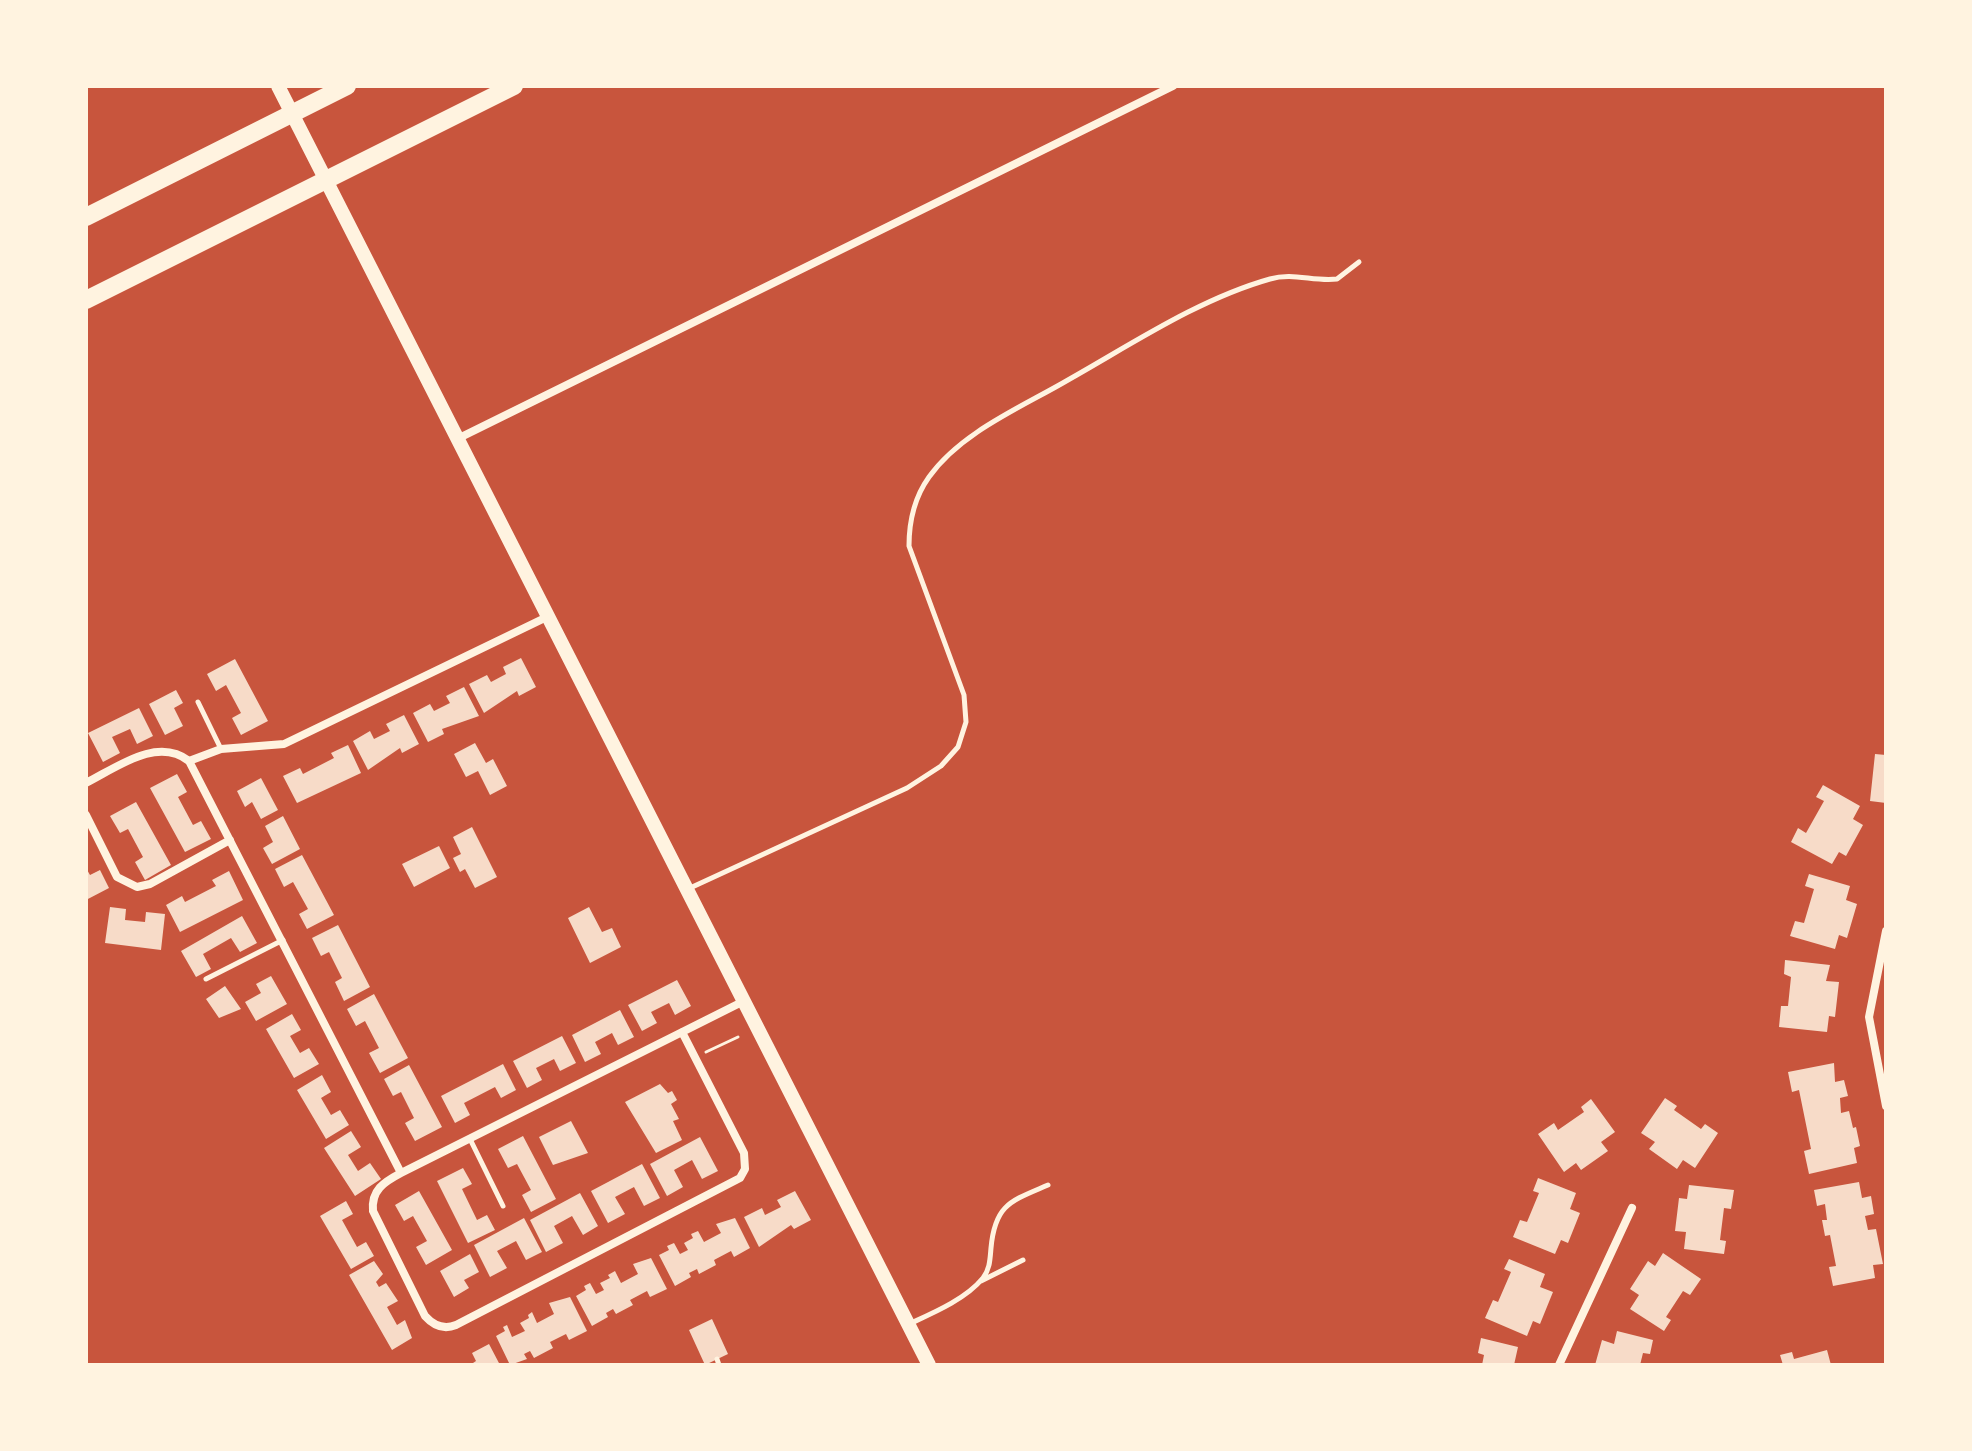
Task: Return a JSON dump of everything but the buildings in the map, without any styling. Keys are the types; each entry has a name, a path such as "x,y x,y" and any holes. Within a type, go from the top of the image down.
{"highway":[{"path":"86,217 347,86"},
{"path":"86,300 514,86"}],"main road":[{"path":"278,86 929,1365"}],"street":[{"path":"457,439 1173,86"},
{"path":"189,761 221,749 284,744 550,616"},
{"path":"86,783 152,752 172,752 189,761 284,940 401,1173"},
{"path":"86,815 117,877 137,887 150,884 230,840"},
{"path":"1886,931 1869,1017 1886,1106"},
{"path":"682,1032 744,1153 744,1175 737,1182 451,1328 439,1327 425,1316 373,1211 373,1199 379,1187 401,1173 682,1032 745,1001"},
{"path":"1559,1365 1632,1208"}],"lane":[{"path":"689,889 920,781 958,747 966,722 964,695 909,546 910,522 918,497 948,456 986,428 1179,318 1269,279 1291,275 1337,279 1359,262"},
{"path":"198,702 221,749"},
{"path":"206,979 284,940"},
{"path":"470,1138 503,1206"},
{"path":"977,1284 989,1266 992,1231 1003,1207 1048,1185"},
{"path":"908,1324 944,1307 977,1284 1023,1260"}],"path":[{"path":"703,1054 738,1037"}]}
